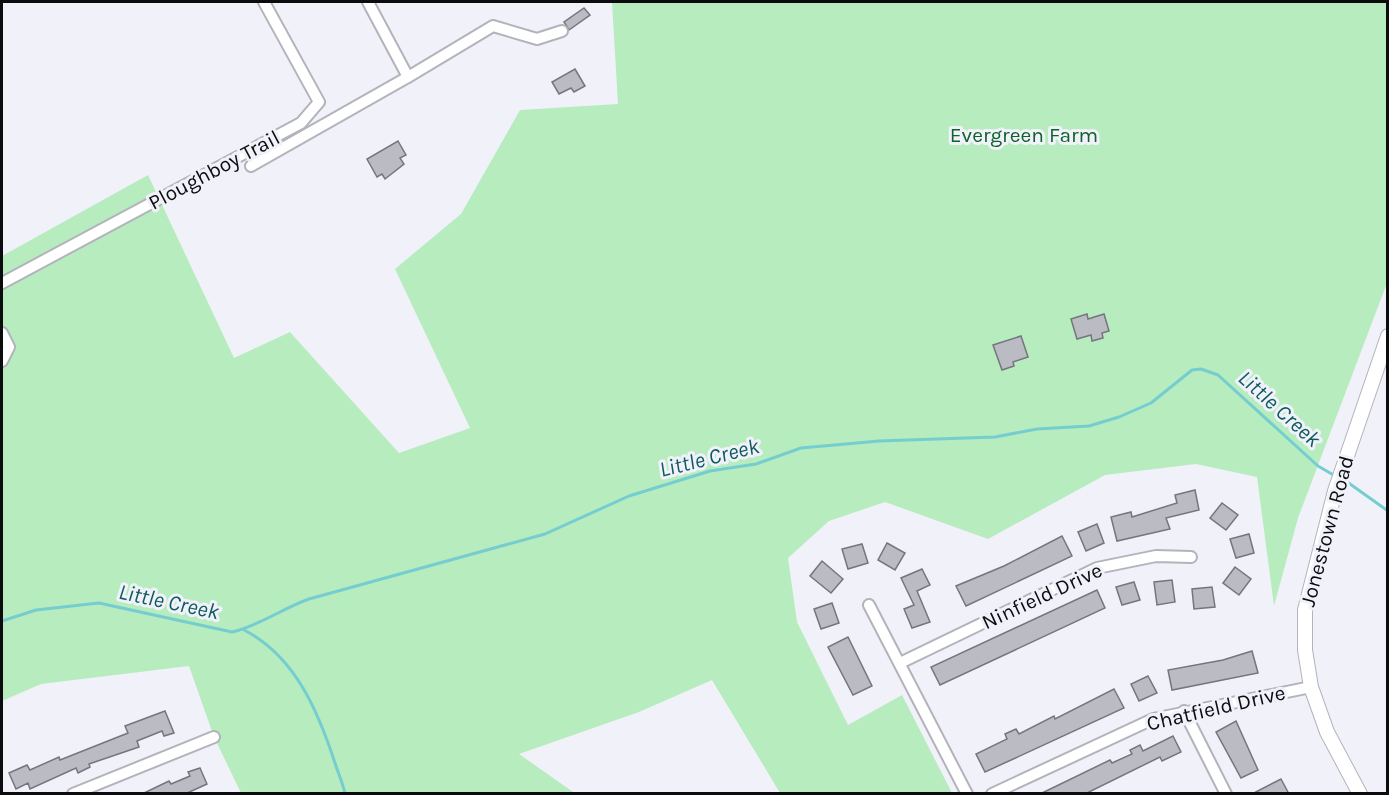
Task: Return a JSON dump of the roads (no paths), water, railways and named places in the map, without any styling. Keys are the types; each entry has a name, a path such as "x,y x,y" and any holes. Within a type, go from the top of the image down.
{"main road":[{"name":"Jonestown Road","path":"1360,794 1327,732 1311,687 1305,650 1305,610 1335,491 1356,423 1388,336"}],"street":[{"name":"Ploughboy Trail","path":"2,283 245,155 309,116 319,102 264,2"},
{"path":"368,2 408,77"},
{"path":"251,166 493,26 537,39 562,31"},
{"path":"2,333 9,351 2,361"},
{"name":"Ninfield Drive","path":"900,663 1097,568 1156,556 1191,557"},
{"path":"869,605 967,794"},
{"name":"Chatfield Drive","path":"992,794 1153,719 1311,687"},
{"path":"1184,711 1226,794"},
{"path":"73,794 214,737"}],"waterway":[{"name":"Little Creek","path":"2,621 36,610 99,603 232,632 252,626 309,599 545,534 629,496 710,471 756,464 801,448 879,441 995,437 1037,429 1089,426 1119,417 1151,403 1192,370 1201,369 1218,375 1318,466 1337,477"},
{"name":"Little Creek","path":"1343,479 1388,511"},
{"path":"244,630 277,654 302,687 321,724 345,794"}],"park label":[{"name":"Evergreen Farm","path":"1024,135"}]}
